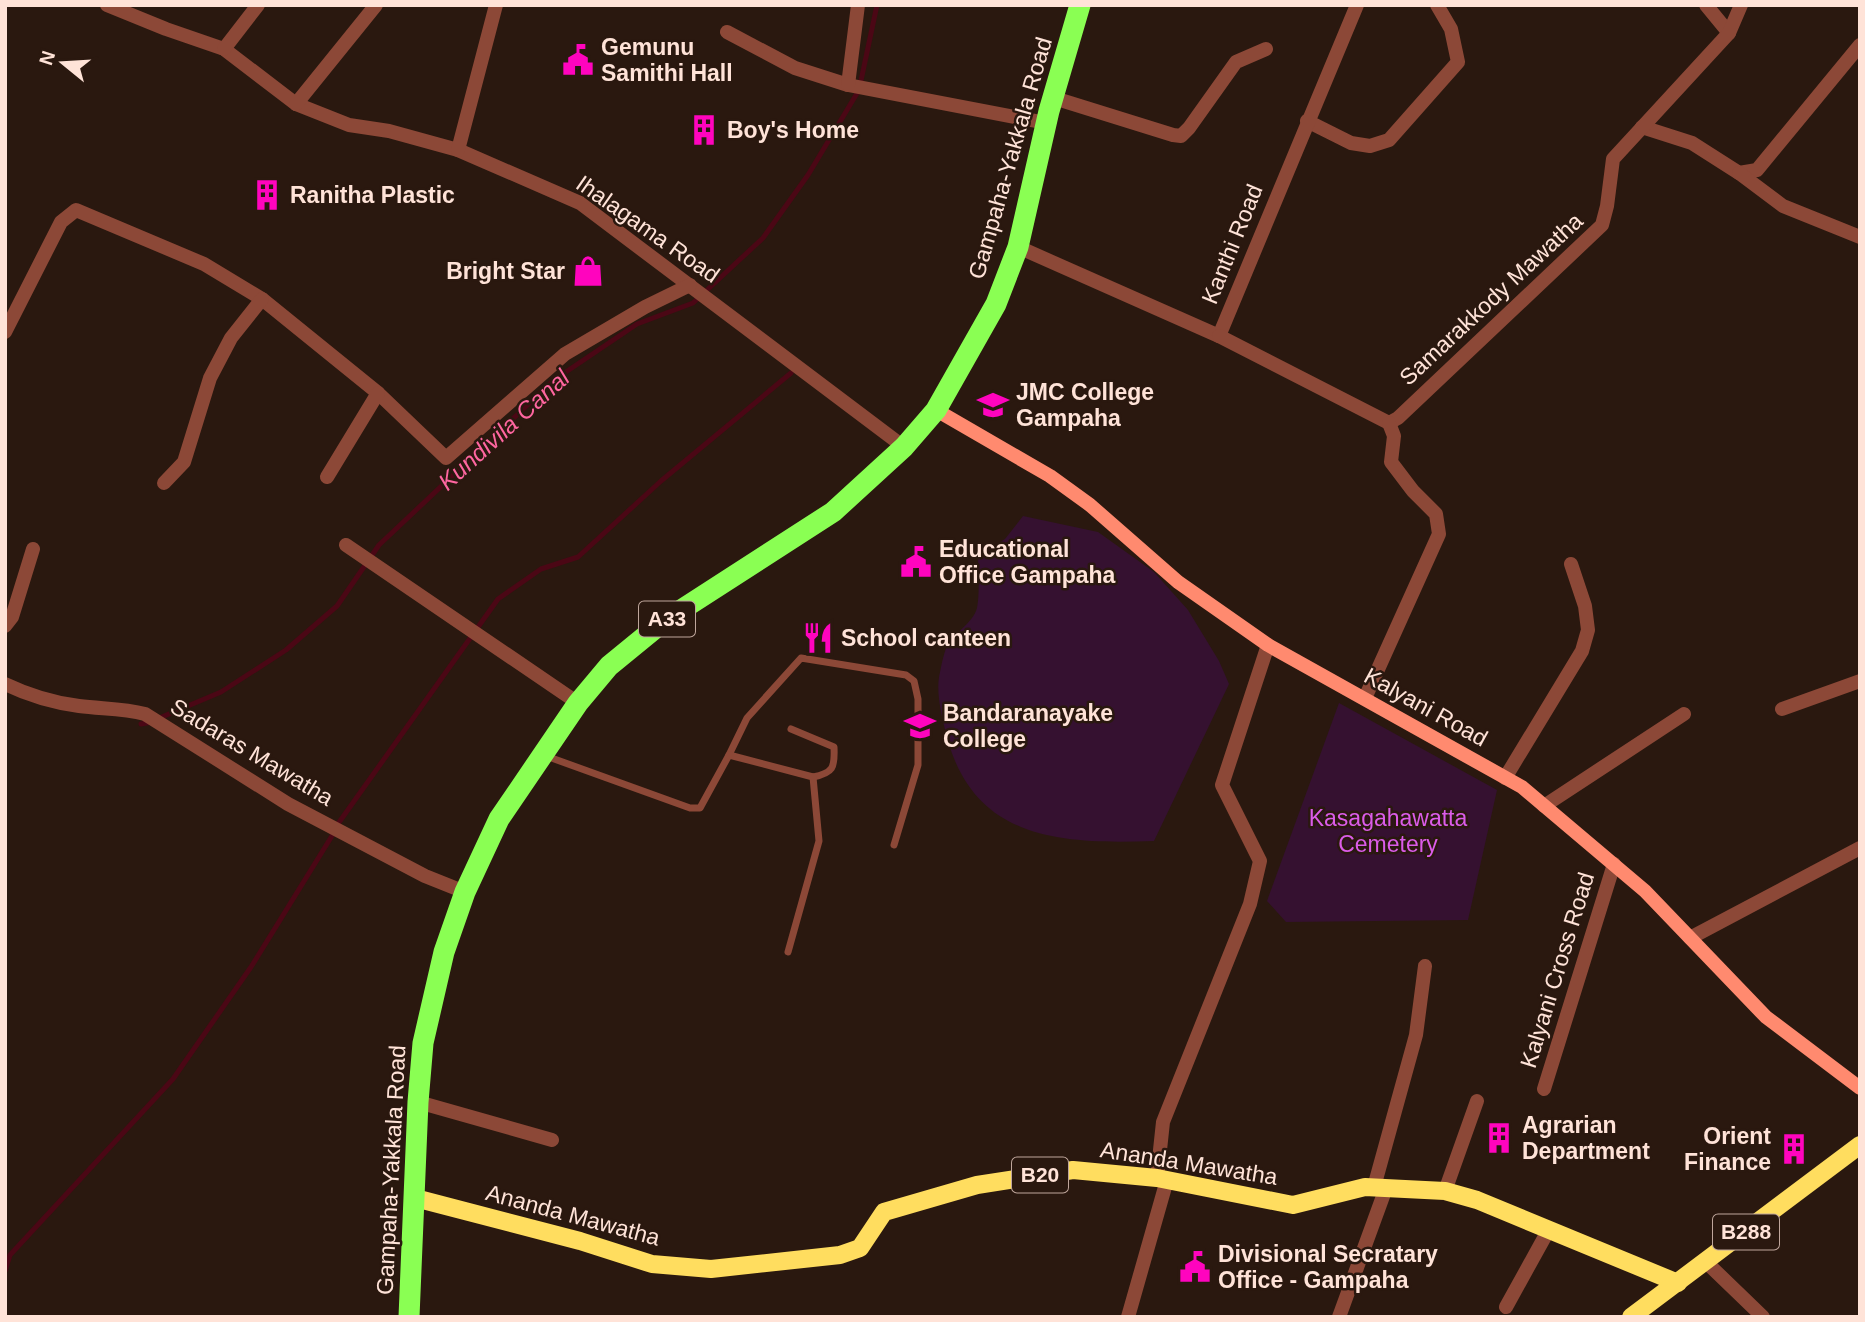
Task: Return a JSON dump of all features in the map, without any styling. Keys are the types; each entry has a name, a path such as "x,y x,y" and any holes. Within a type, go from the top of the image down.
{"highway":[{"name":"Gampaha-Yakkala Road","path":"409,1317 423,1042 444,952 465,892 499,819 578,703 609,666 664,621 822,520 904,447 936,410 996,304 1018,247 1046,123 1080,5"}],"main road":[{"name":"B288","path":"1631,1317 1860,1146"},
{"name":"Ananda Mawatha","path":"415,1198 580,1241 652,1264 711,1269 840,1255 860,1248 884,1212 977,1185 1073,1170 1162,1179 1293,1205 1365,1187 1445,1191 1477,1200 1678,1283"}],"street":[{"name":"Ihalagama Road","path":"107,5 224,49 296,104 349,125 389,131 458,150 580,203 904,447"},
{"path":"224,49 258,5"},
{"path":"296,104 376,5"},
{"path":"458,150 496,5"},
{"path":"848,85 858,5"},
{"name":"Kanthi Road","path":"1018,247 1219,337 1357,5"},
{"path":"1307,121 1351,143 1370,146 1389,140 1458,62 1451,29 1437,5"},
{"path":"1706,5 1729,33"},
{"name":"Samarakkody Mawatha","path":"1389,423 1398,418 1602,225 1613,159 1729,33 1741,5"},
{"path":"727,32 795,68 848,85 1046,123"},
{"path":"1739,173 1757,170 1860,45"},
{"path":"1054,98 1181,136 1236,62 1266,49"},
{"path":"1642,127 1692,143 1783,206 1860,237"},
{"path":"5,332 61,222 76,210 204,264 262,299 378,393 446,458 565,354 645,307 690,285"},
{"path":"164,483 184,462 210,378 226,348 262,299"},
{"path":"1219,337 1389,423 1394,436 1391,462 1413,491 1436,514 1439,534 1365,698"},
{"path":"327,477 378,393"},
{"name":"Kalyani Road","path":"936,410 1050,477 1090,505 1178,582 1268,645 1522,787 1645,891 1766,1017 1860,1088"},
{"path":"346,545 578,703"},
{"path":"5,626 12,617 33,550"},
{"path":"1505,778 1582,651 1588,630 1585,606 1571,564"},
{"path":"1128,1317 1162,1179 1163,1122 1250,904 1260,861 1222,785 1268,645"},
{"path":"1782,709 1860,681"},
{"name":"Sadaras Mawatha","path":"5,684 23,692 78,706 124,708 145,714 288,804 425,876 465,892"},
{"path":"1544,806 1684,715"},
{"path":"1690,938 1860,848"},
{"name":"Kalyani Cross Road","path":"1544,1089 1614,864"},
{"path":"1339,1317 1380,1187 1416,1035 1425,966"},
{"path":"1445,1191 1477,1101"},
{"path":"418,1102 552,1140"},
{"path":"1506,1307 1548,1231"},
{"path":"1706,1262 1763,1317"}],"lane":[{"path":"541,755 690,808 700,808 747,718 801,658 906,675 914,681 918,699 918,765 894,845"},
{"path":"729,755 813,778 826,775 832,769 835,759 834,747 791,729"},
{"path":"788,952 819,841 813,778"}],"green space":[{"path":"1023,516 1098,532 1154,572 1188,610 1219,661 1229,684 1154,841 1089,841 1058,837 1029,830 1003,818 980,800 962,774 948,741 938,692 946,650 950,641 972,618 977,608 978,555 1005,539"},
{"name":"Kasagahawatta Cemetery","path":"1339,703 1497,790 1468,920 1286,922 1267,901"}],"waterway":[{"name":"Kundivila Canal","path":"157,719 221,692 286,650 337,606 379,545 554,380 637,324 693,303 763,238 808,175 859,90 877,5"},
{"path":"335,828 498,599 541,569 578,557 661,481 791,373"},
{"path":"141,724 152,722"},
{"path":"5,1271 10,1255 173,1079 251,967 335,831"}],"place":[{"name":"Gemunu Samithi Hall","path":"578,60"},
{"name":"Boy's Home","path":"704,130"},
{"name":"Ranitha Plastic","path":"267,195"},
{"name":"Bright Star","path":"588,271"},
{"name":"JMC College Gampaha","path":"993,405"},
{"name":"Educational Office Gampaha","path":"916,562"},
{"name":"School canteen","path":"818,638"},
{"name":"Bandaranayake College","path":"920,726"},
{"name":"Agrarian Department","path":"1499,1138"},
{"name":"Orient Finance","path":"1794,1149"},
{"name":"Divisional Secratary Office - Gampaha","path":"1195,1267"}]}
